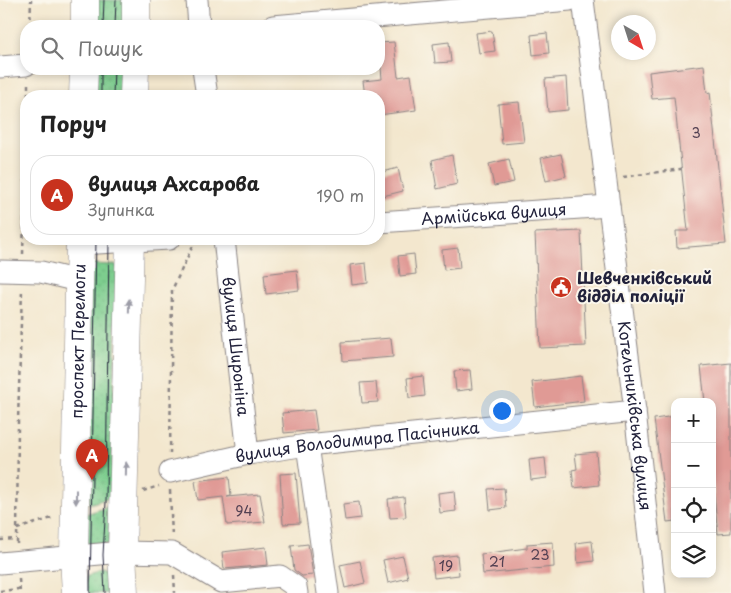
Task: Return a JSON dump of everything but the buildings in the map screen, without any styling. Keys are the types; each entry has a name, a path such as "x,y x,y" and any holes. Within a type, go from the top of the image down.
{"main road":[{"path":"85,0 85,20"},
{"path":"136,0 136,20"},
{"path":"83,90 84,75"},
{"path":"134,75 134,90"},
{"name":"проспект Перемоги","path":"76,593 74,557 80,245"},
{"path":"124,593 122,552 148,245"}],"street":[{"path":"198,0 199,20"},
{"path":"342,20 570,0"},
{"name":"Котельниківська вулиця","path":"584,0 635,411 655,593"},
{"path":"0,67 20,65"},
{"path":"204,75 206,90"},
{"name":"Армійська вулиця","path":"385,222 609,206"},
{"name":"вулиця Широніна","path":"225,245 248,454"},
{"path":"0,271 23,270 42,272 78,281"},
{"name":"вулиця Володимира Пасічника","path":"170,477 248,454 307,445 635,411"},
{"path":"307,445 328,593"},
{"path":"9,562 122,552 172,553 222,587 280,576 296,587 297,593"}],"path":[{"path":"30,20 31,0"},
{"path":"607,179 681,169"},
{"path":"9,562 18,538 18,421 24,245"},
{"path":"175,593 170,477 172,290 193,245"},
{"path":"138,492 170,477"},
{"path":"18,529 52,518"},
{"path":"0,540 18,538"},
{"path":"0,591 19,589"}],"green space":[{"path":"96,0 126,0 126,20 95,20"},
{"path":"94,75 124,75 124,90 93,90"},
{"path":"89,264 117,265 112,497 89,504 90,442 80,442"},
{"path":"113,505 109,544 85,545 80,516"},
{"path":"101,572 112,579 114,593 82,593 87,576"}],"tram line":[{"path":"103,20 104,0"},
{"path":"115,20 116,0"},
{"path":"101,75 101,90"},
{"path":"113,90 114,75"},
{"path":"90,593 96,245"},
{"path":"105,593 103,555 106,502 109,245"}],"place":[{"name":"Шевченківський відділ поліції","path":"561,287"},
{"name":"вулиця Ахсарова","path":"92,480"}]}
